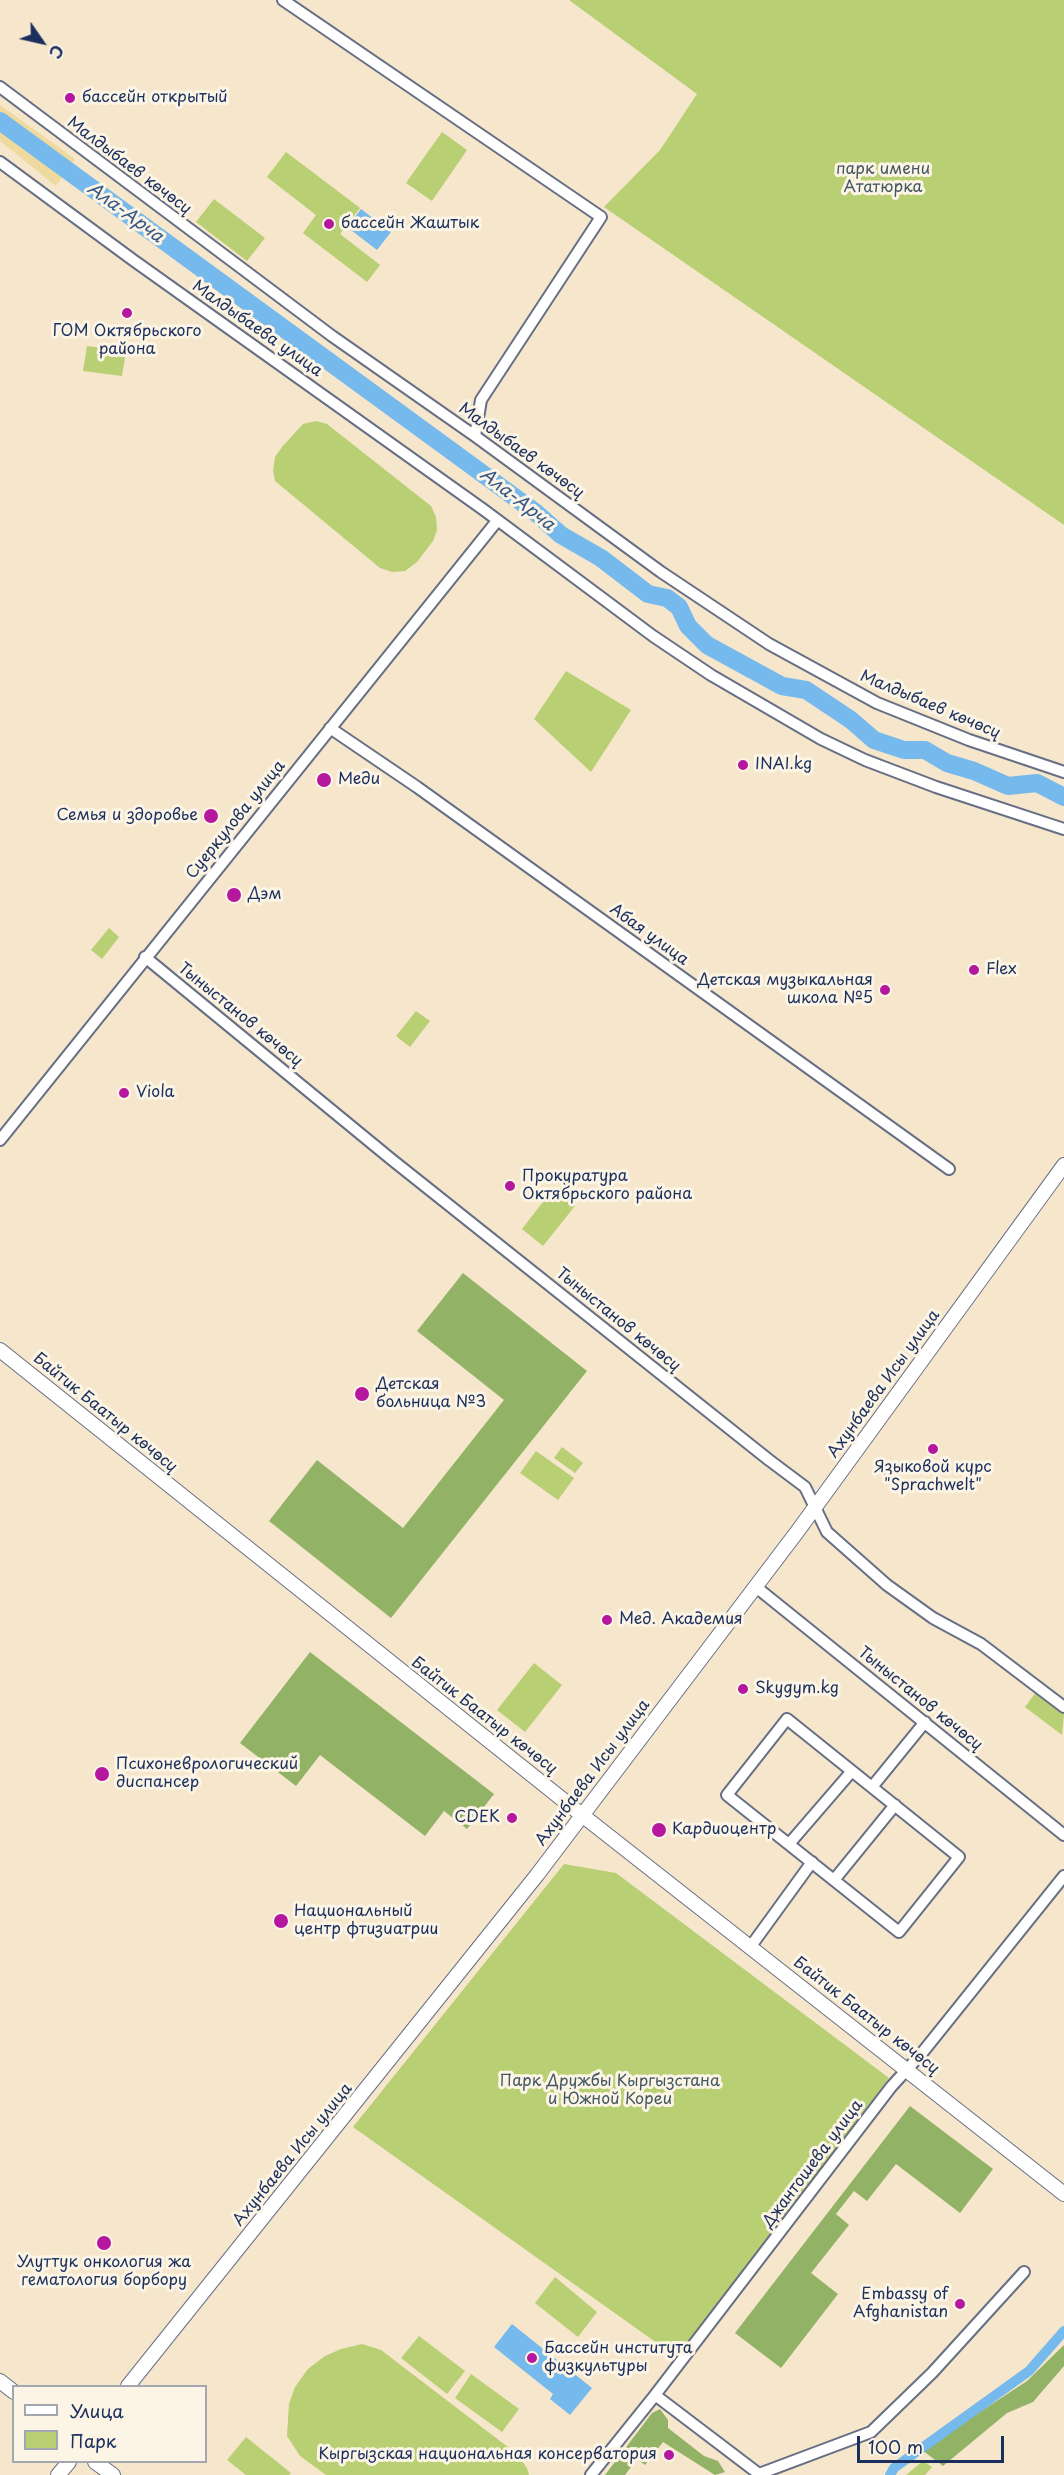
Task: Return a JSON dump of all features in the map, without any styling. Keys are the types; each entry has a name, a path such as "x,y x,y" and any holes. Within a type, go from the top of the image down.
{"main road":[{"name":"Ахунбаева Исы улица","path":"129,2385 533,1881 756,1587 1064,1165"},
{"name":"Байтик Баатыр көчөсү","path":"0,1350 582,1815 1064,2193"},
{"path":"0,2381 12,2390"},
{"path":"58,2475 68,2463"},
{"path":"96,2463 113,2475"}],"street":[{"path":"283,0 601,217 482,400 475,436"},
{"name":"Малдыбаев көчөсү","path":"0,87 332,336 475,436 661,572 769,644 877,703 969,740 1064,772"},
{"name":"Малдыбаева улица","path":"0,162 139,265 496,521"},
{"path":"496,521 711,675 821,739 865,760 936,787 1064,829"},
{"name":"Суеркулова улица","path":"0,1140 496,521"},
{"name":"Абая улица","path":"330,728 417,787 949,1169"},
{"name":"Тыныстанов көчөсү","path":"145,957 392,1159 743,1440 806,1487 827,1532 887,1585 933,1618 981,1644 1064,1707"},
{"name":"Тыныстанов көчөсү","path":"756,1587 1064,1835"},
{"path":"787,1719 872,1787 959,1857 899,1932 727,1794 787,1719"},
{"path":"872,1787 925,1722"},
{"path":"789,1844 852,1771"},
{"path":"834,1880 895,1805"},
{"path":"751,1946 812,1862"},
{"name":"Джантошева улица","path":"591,2475 884,2096 1064,1876"},
{"path":"655,2395 759,2474 871,2432 932,2373 1024,2272"}],"green space":[{"name":"парк имени Ататюрка","path":"569,0 1064,0 1064,525 604,207 660,150 697,94"},
{"path":"442,132 467,150 432,201 406,183"},
{"name":"бассейн Жаштык","path":"286,152 360,208 340,234 380,265 367,282 303,233 316,215 267,177"},
{"path":"214,199 265,238 247,261 196,222"},
{"path":"87,346 126,351 122,376 83,371"},
{"path":"316,421 327,424 431,506 436,517 437,530 433,541 417,562 405,571 392,572 380,568 275,481 273,471 275,457 303,424"},
{"path":"566,671 631,710 591,772 534,719"},
{"path":"109,928 119,937 102,959 91,950"},
{"path":"416,1011 430,1021 410,1047 396,1036"},
{"path":"553,1189 575,1206 543,1246 522,1229"},
{"path":"463,1273 587,1371 391,1618 269,1521 317,1460 403,1528 504,1400 417,1331"},
{"path":"562,1447 583,1463 575,1473 554,1458"},
{"path":"536,1451 574,1478 558,1500 520,1473"},
{"path":"310,1652 494,1794 467,1829 444,1811 425,1836 320,1755 296,1786 240,1743"},
{"path":"534,1663 562,1685 525,1732 497,1710"},
{"path":"1036,1692 1064,1713 1062,1735 1025,1707"},
{"name":"Парк Дружбы Кыргызстана и Южной Кореи","path":"564,1864 616,1873 889,2078 678,2358 353,2127"},
{"path":"910,2106 993,2169 960,2213 896,2164 867,2201 854,2191 836,2214 849,2225 811,2273 838,2294 781,2368 735,2333"},
{"path":"555,2277 597,2312 578,2337 535,2303"},
{"path":"419,2336 465,2371 447,2394 401,2358"},
{"path":"362,2344 381,2350 517,2454 529,2475 326,2475 300,2456 287,2436 289,2404 295,2387 308,2369 325,2356"},
{"path":"1064,2345 1064,2366 1033,2402 1007,2413 943,2466 922,2450 1027,2381"},
{"path":"471,2374 519,2409 502,2432 455,2398"},
{"path":"660,2409 668,2420 668,2428 704,2456 718,2461 725,2472 715,2475 663,2442 645,2465 637,2459 625,2475 605,2475 652,2413"},
{"path":"246,2437 291,2473 289,2475 246,2475 227,2460"},
{"path":"923,2461 932,2467 925,2475 906,2475"}],"sand":[{"path":"0,105 75,159 56,186 0,141"}],"water":[{"path":"361,209 391,232 377,250 347,227"},
{"name":"Бассейн института физкультуры","path":"512,2324 592,2388 570,2415 550,2399 553,2394 494,2347"}],"waterway":[{"name":"Ала-Арча","path":"0,121 535,512 561,535 601,558 648,594 667,598 679,607 688,626 707,645 782,686 806,690 851,720 874,740 904,750 925,750 947,763 974,771 1008,786 1037,783 1064,797"},
{"path":"890,2475 894,2468 1029,2371 1064,2331"}],"place":[{"name":"бассейн открытый","path":"70,98"},
{"name":"бассейн Жаштык","path":"329,224"},
{"name":"ГОМ Октябрьского района","path":"127,313"},
{"name":"INAI.kg","path":"743,765"},
{"name":"Меди","path":"324,780"},
{"name":"Семья и здоровье","path":"211,816"},
{"name":"Дэм","path":"234,895"},
{"name":"Flex","path":"974,970"},
{"name":"Детская музыкальная школа №5","path":"885,990"},
{"name":"Viola","path":"124,1093"},
{"name":"Прокуратура Октябрьского района","path":"510,1186"},
{"name":"Детская больница №3","path":"362,1394"},
{"name":"Языковой курс \"Sprachwelt\"","path":"933,1449"},
{"name":"Мед. Академия","path":"607,1620"},
{"name":"Skygym.kg","path":"743,1689"},
{"name":"Психоневрологический диспансер","path":"102,1774"},
{"name":"CDEK","path":"512,1818"},
{"name":"Кардиоцентр","path":"659,1830"},
{"name":"Национальный центр фтизиатрии","path":"281,1921"},
{"name":"Улуттук онкология жа гематология борбору","path":"104,2243"},
{"name":"Embassy of Afghanistan","path":"960,2304"},
{"name":"Бассейн института физкультуры","path":"532,2358"},
{"name":"Кыргызская национальная консерватория","path":"669,2455"}]}
